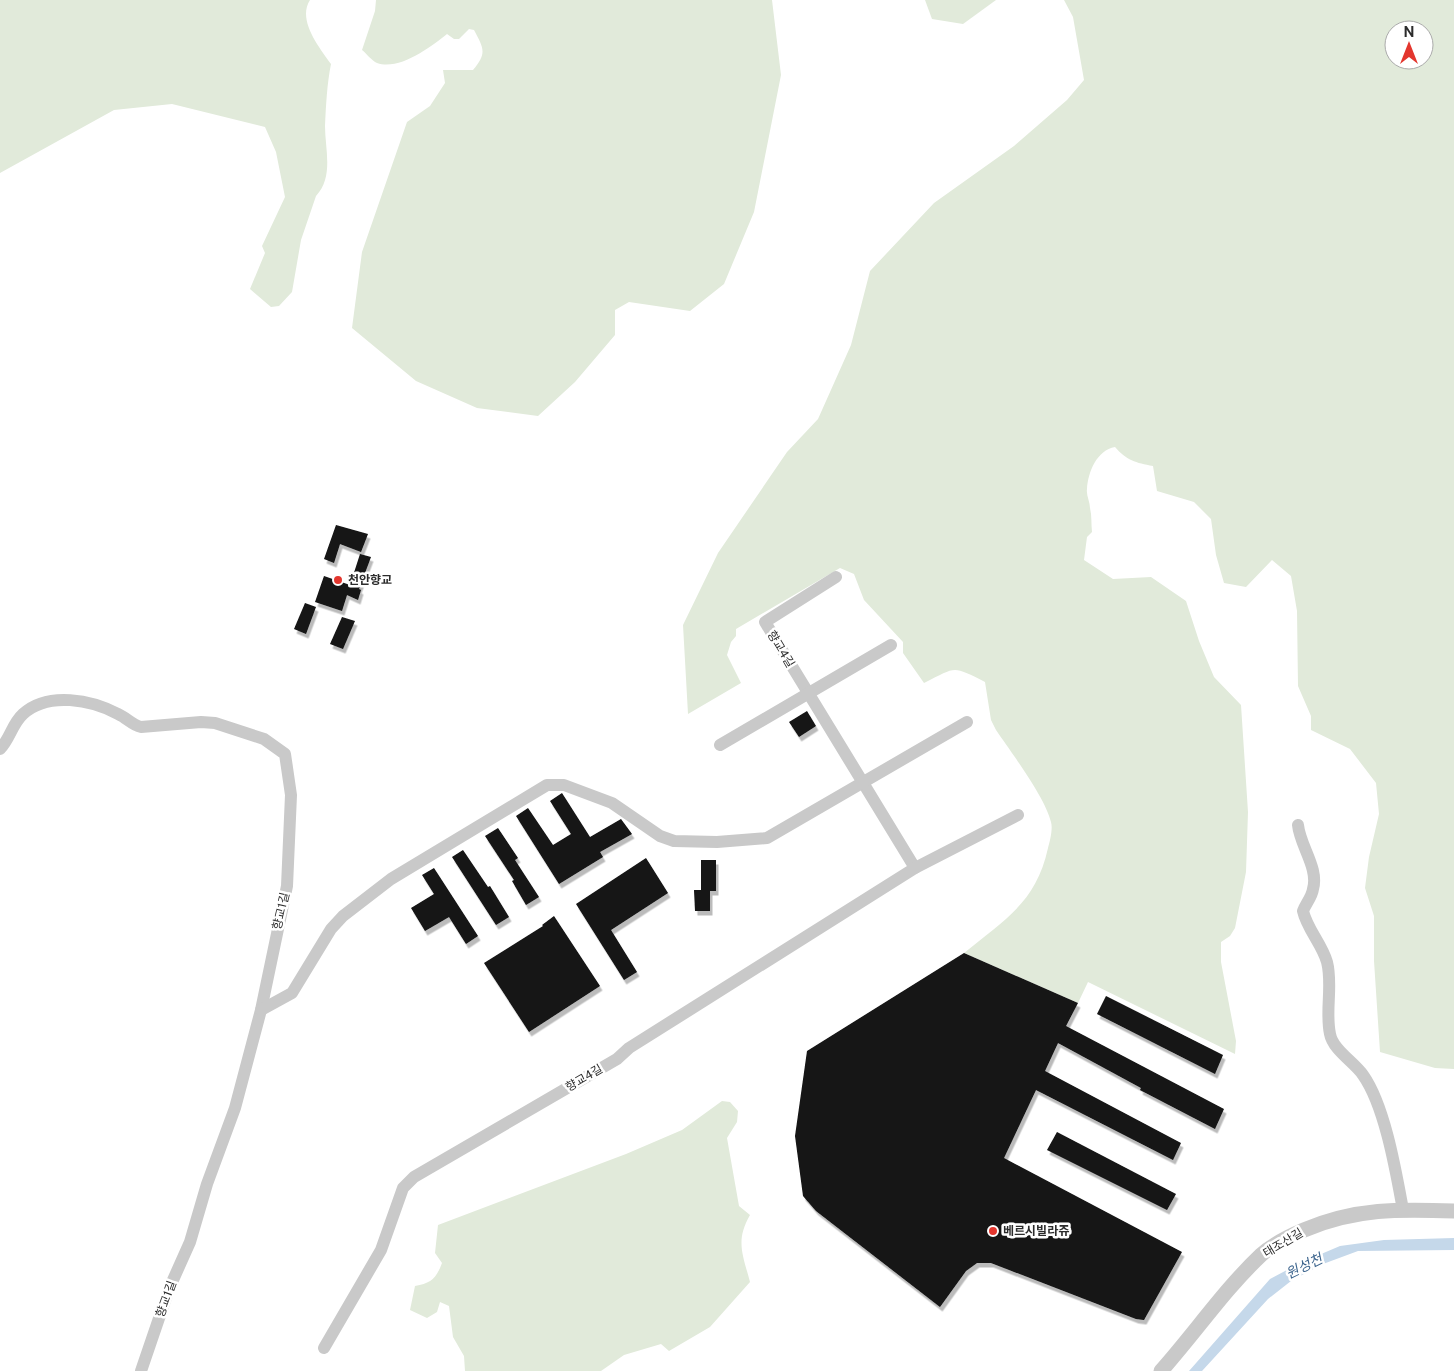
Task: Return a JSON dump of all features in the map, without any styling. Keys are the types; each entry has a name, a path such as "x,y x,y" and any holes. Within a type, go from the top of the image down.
{"street":[{"name":"향교4길","path":"836,577 765,622 915,868"},
{"path":"720,745 809,695 892,645"},
{"name":"향교1길","path":"0,749 5,745 15,723 33,706 44,702 67,700 88,701 118,714 134,726 141,728 189,722 215,723 264,739 285,754 291,795 287,881 261,1010 235,1108 207,1184 190,1242 168,1289 142,1371"},
{"path":"261,1010 292,993 331,929 343,916 391,879 547,786 564,785 612,803 647,828 674,841 717,842 767,838 967,722"},
{"name":"향교4길","path":"324,1348 381,1250 403,1188 408,1182 424,1170 617,1059 629,1048 915,868 1018,815"},
{"path":"1298,825 1299,838 1314,873 1314,888 1303,910 1327,961 1330,1034 1363,1076 1372,1093 1386,1133 1404,1210"},
{"name":"태조산길","path":"1162,1371 1232,1286 1263,1254 1289,1236 1328,1220 1368,1211 1454,1211"}],"green space":[{"path":"0,0 310,0 306,16 308,25 316,42 331,64 325,126 327,172 322,188 316,196 301,240 292,292 279,306 271,307 250,289 265,253 262,246 285,197 276,152 265,127 172,104 114,110 0,173"},
{"path":"376,0 772,0 781,75 754,212 724,284 690,311 629,302 615,310 615,335 575,382 538,416 477,408 416,381 352,328 362,252 407,122 430,106 445,83 443,70 473,70 482,55 482,47 474,30 469,29 459,39 454,39 447,34 424,51 405,61 386,65 377,63 362,50 375,11"},
{"path":"925,0 996,0 963,24 932,19"},
{"path":"1064,0 1454,0 1454,1069 1435,1068 1380,1052 1374,961 1374,916 1365,888 1369,857 1379,814 1376,783 1350,749 1311,730 1311,716 1298,686 1297,611 1291,576 1272,560 1246,587 1224,583 1216,555 1211,519 1194,502 1157,491 1153,466 1132,460 1115,447 1103,452 1098,457 1089,476 1087,491 1092,532 1087,537 1084,560 1113,579 1151,577 1186,601 1199,641 1214,677 1241,705 1248,812 1246,872 1235,928 1230,936 1221,942 1221,962 1236,1041 1235,1054 1088,982 1078,1003 964,953 1005,920 1027,897 1043,867 1052,828 1051,822 1048,812 1035,788 991,720 985,682 966,673 954,670 924,683 903,653 903,642 864,600 854,574 840,568 736,629 736,636 731,642 727,655 741,683 688,714 683,625 718,553 787,452 818,419 851,345 870,271 934,203 1014,146 1067,100 1084,80 1073,17"},
{"path":"722,1101 730,1102 738,1111 737,1122 727,1138 739,1206 750,1215 745,1224 742,1248 750,1282 710,1327 669,1351 661,1344 624,1355 601,1371 465,1371 464,1356 453,1337 449,1306 440,1302 437,1312 427,1318 410,1310 415,1286 432,1279 438,1273 442,1263 435,1253 438,1225 626,1154 682,1130"}],"water":[{"name":"원성천","path":"1454,1238 1454,1250 1358,1251 1323,1264 1291,1281 1268,1299 1202,1371 1189,1371 1270,1279 1300,1263 1340,1246 1384,1240"}],"building":[{"path":"336,525 368,534 361,552 340,544 334,563 324,559"},
{"path":"360,554 371,557 359,589 361,590 358,600 347,595 342,611 315,602 324,576 350,585"},
{"path":"305,603 316,607 306,634 294,629"},
{"path":"342,617 355,621 343,649 330,644"},
{"path":"807,711 816,726 799,737 789,722"},
{"path":"562,793 590,837 621,819 632,834 600,852 603,857 559,884 516,816 528,808 553,845 571,834 550,801"},
{"path":"498,828 518,858 515,860 539,897 526,905 512,881 514,880 485,836"},
{"path":"463,850 488,887 490,886 509,917 496,925 452,857"},
{"path":"646,858 668,893 611,930 637,972 624,980 576,904"},
{"path":"701,860 716,860 716,891 710,891 710,911 695,911 694,890 701,890"},
{"path":"434,868 478,936 466,944 449,917 425,931 411,908 434,894 422,875"},
{"path":"554,916 600,986 529,1032 484,963 543,926"},
{"path":"964,953 1078,1003 1066,1026 1224,1109 1215,1129 1140,1090 1141,1088 1058,1043 1045,1071 1181,1143 1173,1160 1036,1090 1004,1158 1182,1252 1144,1320 1136,1319 991,1263 977,1263 966,1271 940,1307 816,1211 803,1196 795,1136 807,1051"},
{"path":"1106,996 1223,1055 1215,1074 1097,1014"},
{"path":"1057,1132 1176,1194 1167,1210 1047,1150"}],"place":[{"name":"천안향교","path":"338,580"},
{"name":"베르시빌라쥬","path":"993,1231"}]}
